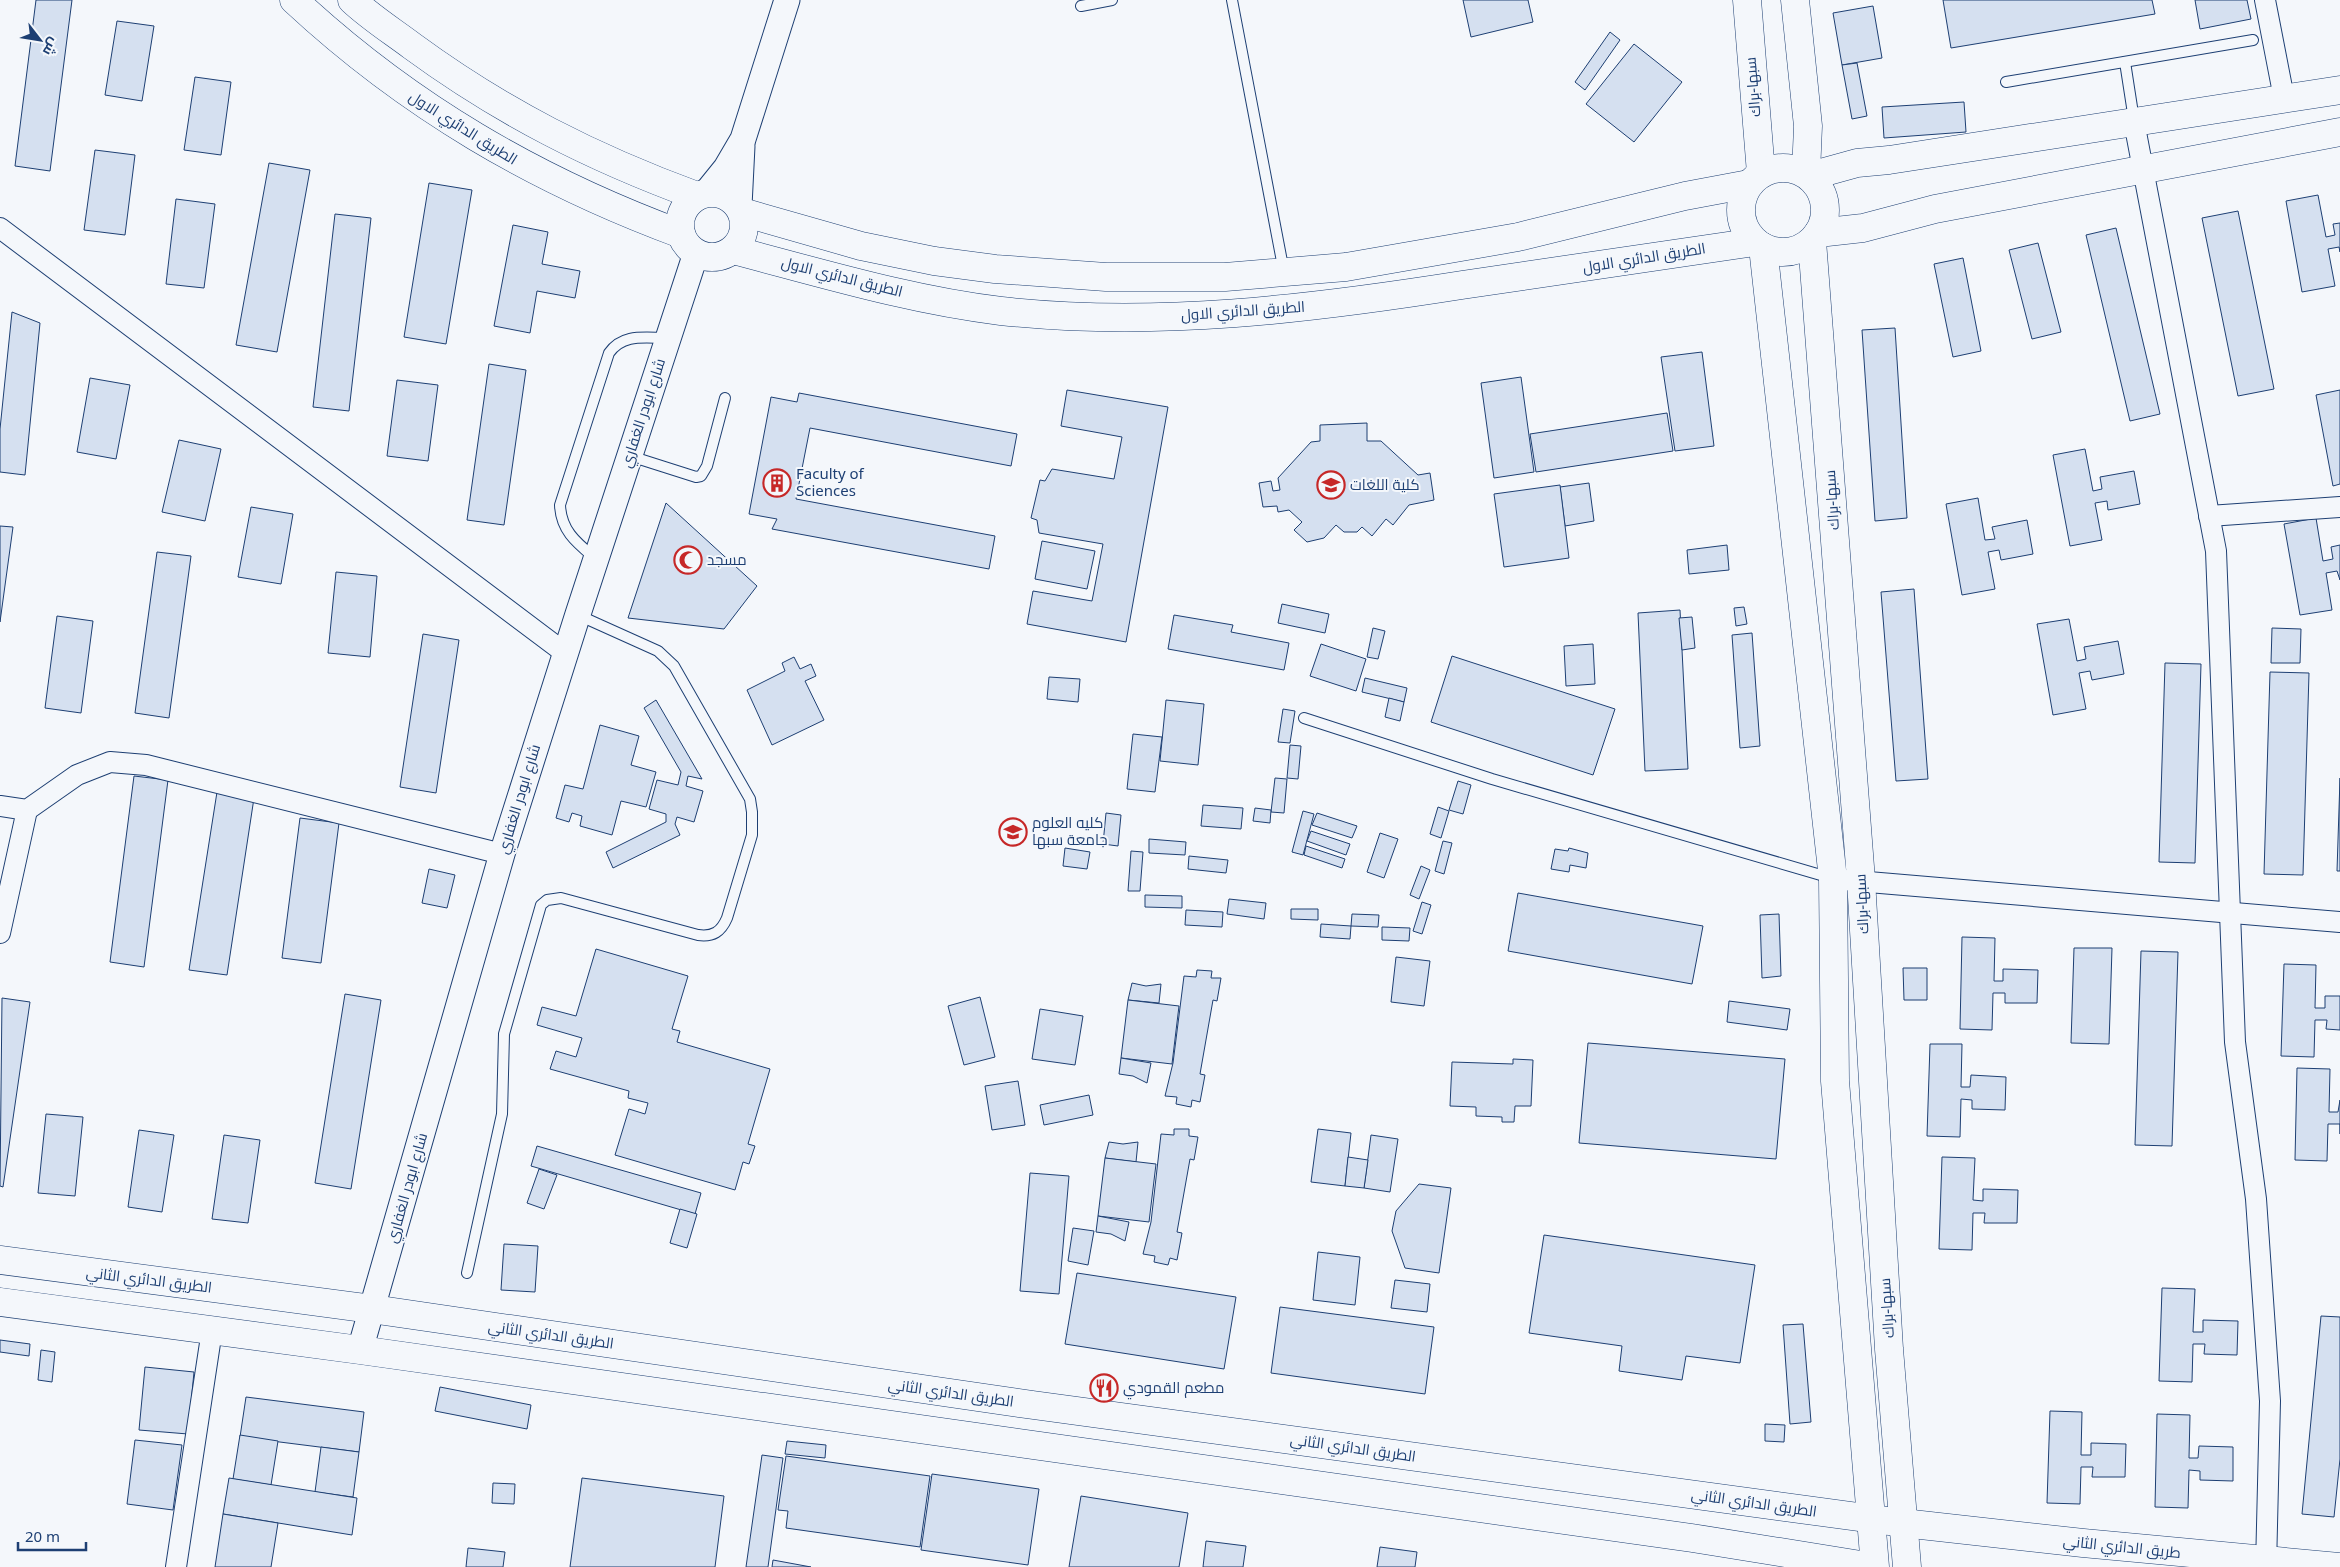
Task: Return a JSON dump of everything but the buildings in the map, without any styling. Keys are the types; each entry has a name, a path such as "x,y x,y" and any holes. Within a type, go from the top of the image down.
{"main road":[{"name":"الطريق الدائري الاول","path":"294,0 337,40 429,109 476,139 575,191 689,244"},
{"path":"352,0 449,73 503,107 592,154 701,195 723,194 740,209 860,246 934,261 995,270 1155,278 1284,273 1346,266 1518,238 1755,178 1783,167 1808,174 1856,163 1889,160 2340,90"},
{"name":"سبها-براك","path":"1747,0 1755,178"},
{"path":"1755,178 1743,195 1741,214 1747,232 1759,244 1788,252 1804,247 1815,237 1824,222 1824,197 1808,174 1808,126 1795,0"},
{"path":"1815,237 1863,228 1935,209 2340,132"},
{"path":"701,195 684,209 681,217 689,244 715,257 733,250 744,232 740,209"},
{"name":"سبها-براك","path":"1815,237 1861,880 1889,1349 1908,1567"},
{"name":"الطريق الدائري الاول","path":"733,250 876,287 954,303 999,310 1104,317 1218,314 1340,304 1759,244"},
{"name":"سبها-براك","path":"1759,244 1833,879 1835,1081 1874,1567"},
{"name":"الطريق الدائري الثاني","path":"0,1260 372,1309 1033,1405 1904,1523"},
{"path":"0,1302 360,1350 1692,1538 1874,1567"},
{"name":"طريق الدائري الثاني","path":"1904,1523 2266,1564 2340,1567"}],"street":[{"path":"701,195 726,168 743,139 787,0"},
{"path":"2265,0 2284,98"},
{"path":"2134,122 2216,551 2228,911 2235,1042 2256,1199 2270,1401 2266,1564"},
{"path":"740,209 743,139"},
{"path":"0,228 565,654"},
{"name":"شارع ابودر الغفاري","path":"360,1350 502,854 667,338 689,244"},
{"path":"2209,516 2340,507"},
{"path":"0,932 27,810 77,775 110,762 146,765 502,854"},
{"path":"0,806 27,810"},
{"path":"1833,879 2340,922"},
{"path":"176,1567 212,1330"}],"lane":[{"path":"1081,6 1112,0"},
{"path":"1232,0 1284,273"},
{"path":"2006,82 2253,40"},
{"path":"2125,62 2134,122"},
{"path":"596,558 567,532 562,522 560,505 609,353 627,338 667,338"},
{"path":"629,456 696,477 701,476 707,466 725,398"},
{"path":"467,1273 502,1114 504,1034 541,905 546,900 561,898 698,935 715,934 727,918 752,835 752,812 745,788 674,666 658,651 578,614"},
{"path":"1304,718 1492,779 1833,879"}],"place":[{"name":"Faculty of Sciences","path":"777,483"},
{"name":"كلية اللغات","path":"1331,485"},
{"name":"مسجد","path":"688,560"},
{"name":"كليه العلوم جامعة سبها","path":"1013,832"},
{"name":"مطعم القمودي","path":"1104,1388"}]}
